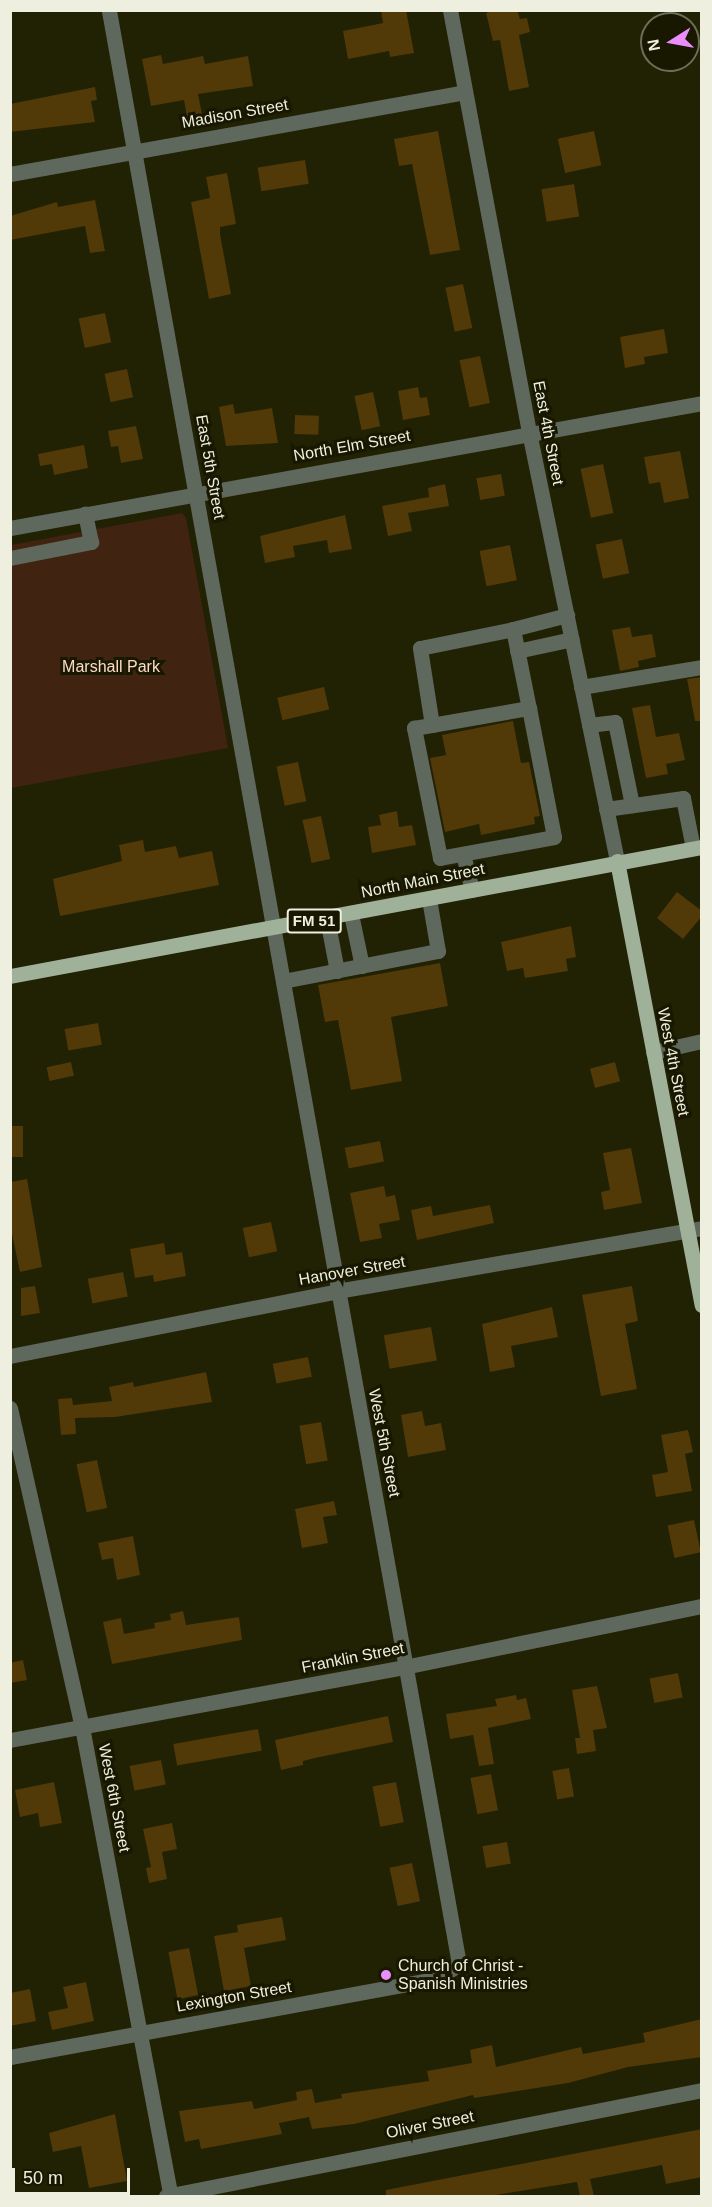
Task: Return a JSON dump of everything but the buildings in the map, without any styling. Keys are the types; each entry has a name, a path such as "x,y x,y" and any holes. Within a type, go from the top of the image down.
{"main road":[{"name":"North Main Street","path":"10,976 274,929 697,847"},
{"name":"West 4th Street","path":"617,861 686,1231 702,1305"}],"street":[{"name":"East 5th Street","path":"110,10 274,929"},
{"name":"East 4th Street","path":"450,10 529,432 617,861"},
{"name":"Madison Street","path":"10,174 465,92"},
{"name":"North Elm Street","path":"10,528 196,492 702,403"},
{"path":"10,558 91,542 85,514"},
{"path":"432,725 420,648 513,629 567,615"},
{"path":"513,629 529,708 554,837 440,858 414,728 529,708"},
{"path":"517,651 572,639"},
{"path":"581,687 702,667"},
{"path":"589,725 615,722 632,805"},
{"path":"606,809 683,798 697,847"},
{"path":"463,854 472,890"},
{"path":"283,981 438,951 429,898"},
{"path":"351,914 362,966"},
{"path":"327,919 337,970"},
{"name":"West 5th Street","path":"274,929 337,1291 409,1666 459,1964"},
{"path":"653,1052 702,1041"},
{"name":"Hanover Street","path":"10,1356 337,1291 702,1228"},
{"name":"West 6th Street","path":"10,1408 82,1727 169,2195"},
{"name":"Franklin Street","path":"10,1740 409,1666 702,1606"},
{"name":"Lexington Street","path":"10,2057 437,1978 459,1964"},
{"name":"Oliver Street","path":"169,2195 702,2090"}],"green space":[{"name":"Marshall Park","path":"182,513 186,518 228,748 11,788 11,545"}],"place":[{"name":"Church of Christ - Spanish Ministries","path":"386,1975"}]}
